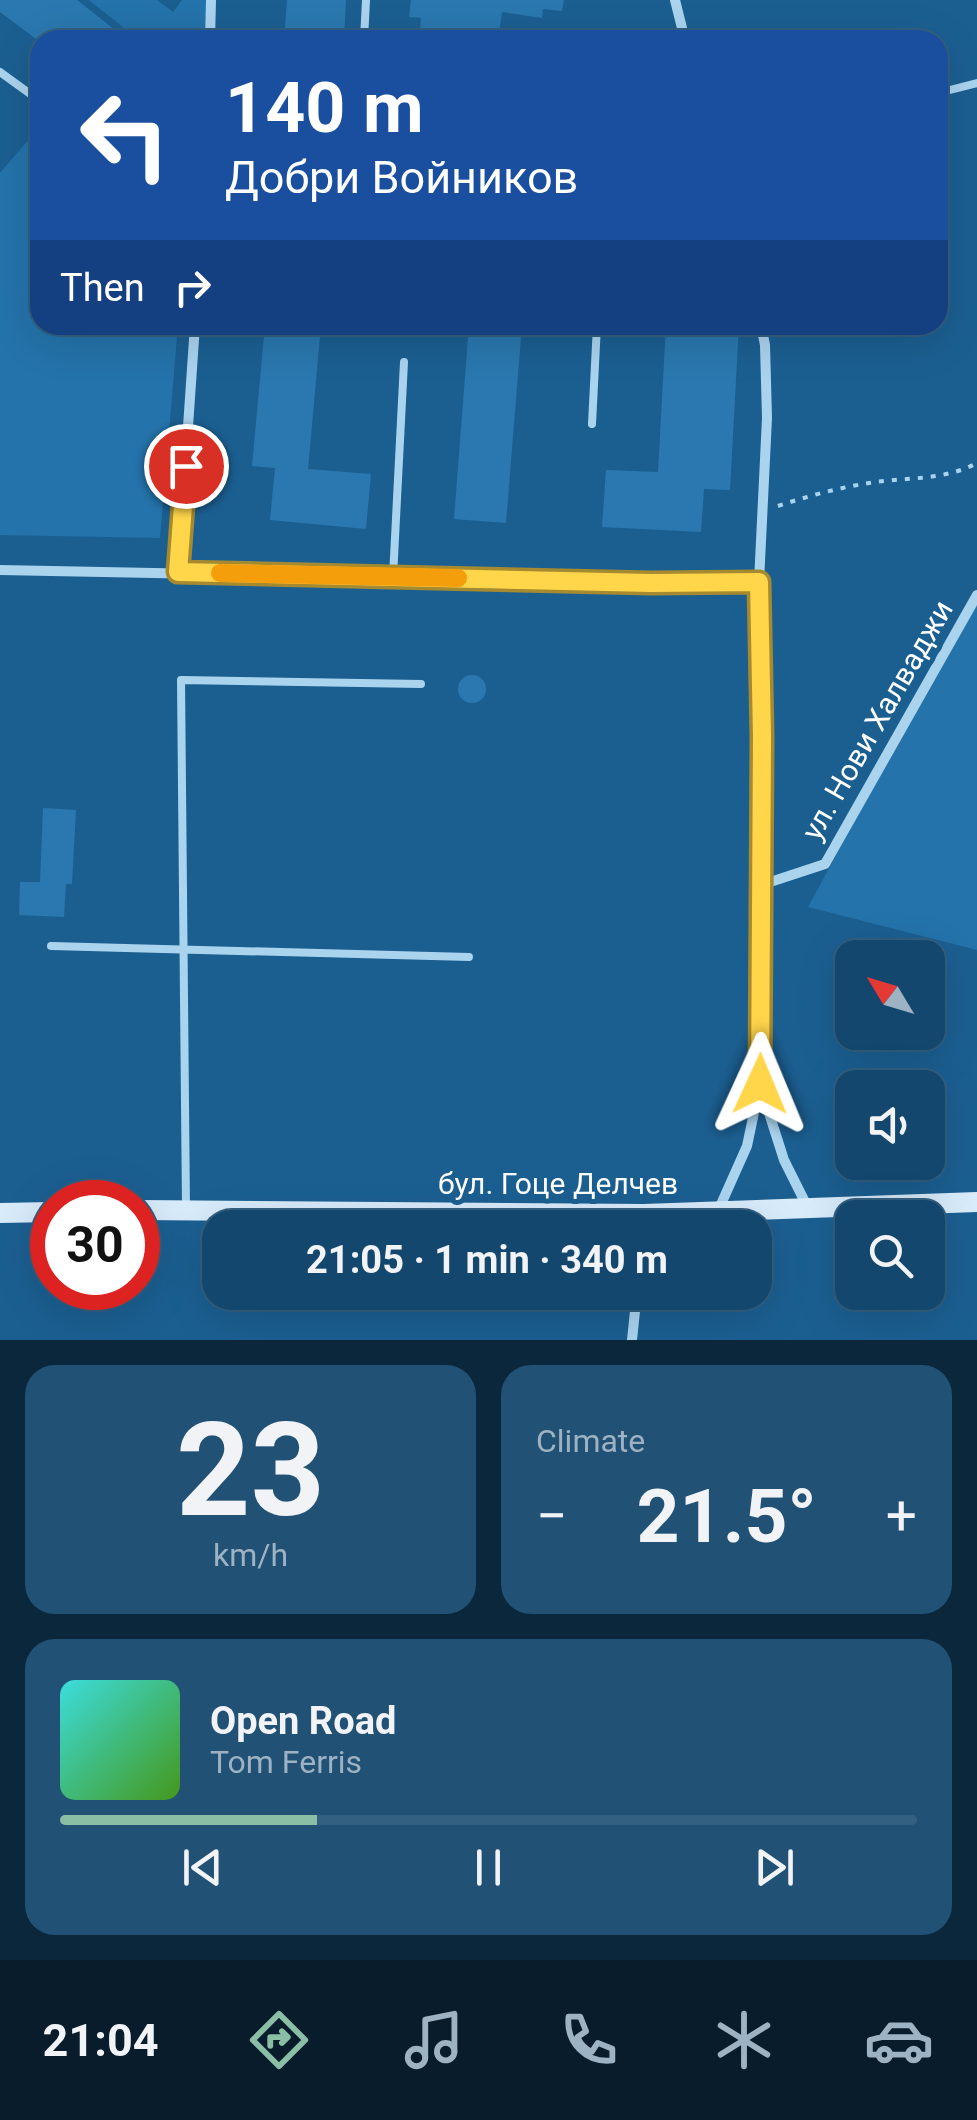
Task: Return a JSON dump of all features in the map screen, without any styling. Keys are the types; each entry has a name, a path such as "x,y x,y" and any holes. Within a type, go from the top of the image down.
{"main road":[{"name":"бул. Гоце Делчев","path":"772,1212 977,1202"},
{"name":"бул. Гоце Делчев","path":"160,1210 224,1210"},
{"path":"0,1213 30,1212"}],"street":[{"path":"210,30 211,0"},
{"path":"675,0 682,30"},
{"path":"178,572 194,335"},
{"path":"719,1210 747,1146 760,1084 759,582 767,418 764,335"},
{"path":"0,570 759,582"},
{"name":"ул. Нови Халваджи","path":"761,885 825,864 977,595"},
{"path":"760,1084 784,1160 810,1211"},
{"path":"632,1340 634,1310"}],"lane":[{"path":"364,30 366,0"},
{"path":"0,72 30,94"},
{"path":"948,91 977,84"},
{"path":"592,424 596,335"},
{"path":"393,577 404,362"},
{"path":"186,1209 181,680 421,684"},
{"path":"51,946 470,958"}],"path":[{"path":"764,510 819,492 918,479 977,463"}],"shaded area":[{"path":"89,0 157,0 173,12 182,0 210,0 207,30 126,30"},
{"path":"30,138 30,335 177,335 160,538 0,535 0,173"},
{"path":"977,596 977,950 808,907"}],"building":[{"path":"0,0 77,0 115,30 30,30 30,34 0,12"},
{"path":"287,0 346,0 344,30 285,30"},
{"path":"411,0 564,0 562,11 543,9 542,18 502,12 499,30 420,30 421,18 409,17"},
{"path":"264,335 320,335 308,469 371,474 366,529 270,520 275,468 252,466"},
{"path":"468,335 521,335 506,523 454,519"},
{"path":"665,335 738,335 730,490 704,489 701,532 602,527 606,470 658,472"},
{"path":"472,675 482,679 486,689 482,699 472,703 462,699 458,689 462,679"},
{"path":"43,808 76,810 72,884 66,884 64,917 19,915 20,882 40,882"}],"slow traffic":[{"path":"220,573 458,578"}],"route":[{"path":"186,466 178,572 759,582 760,1084"}]}
